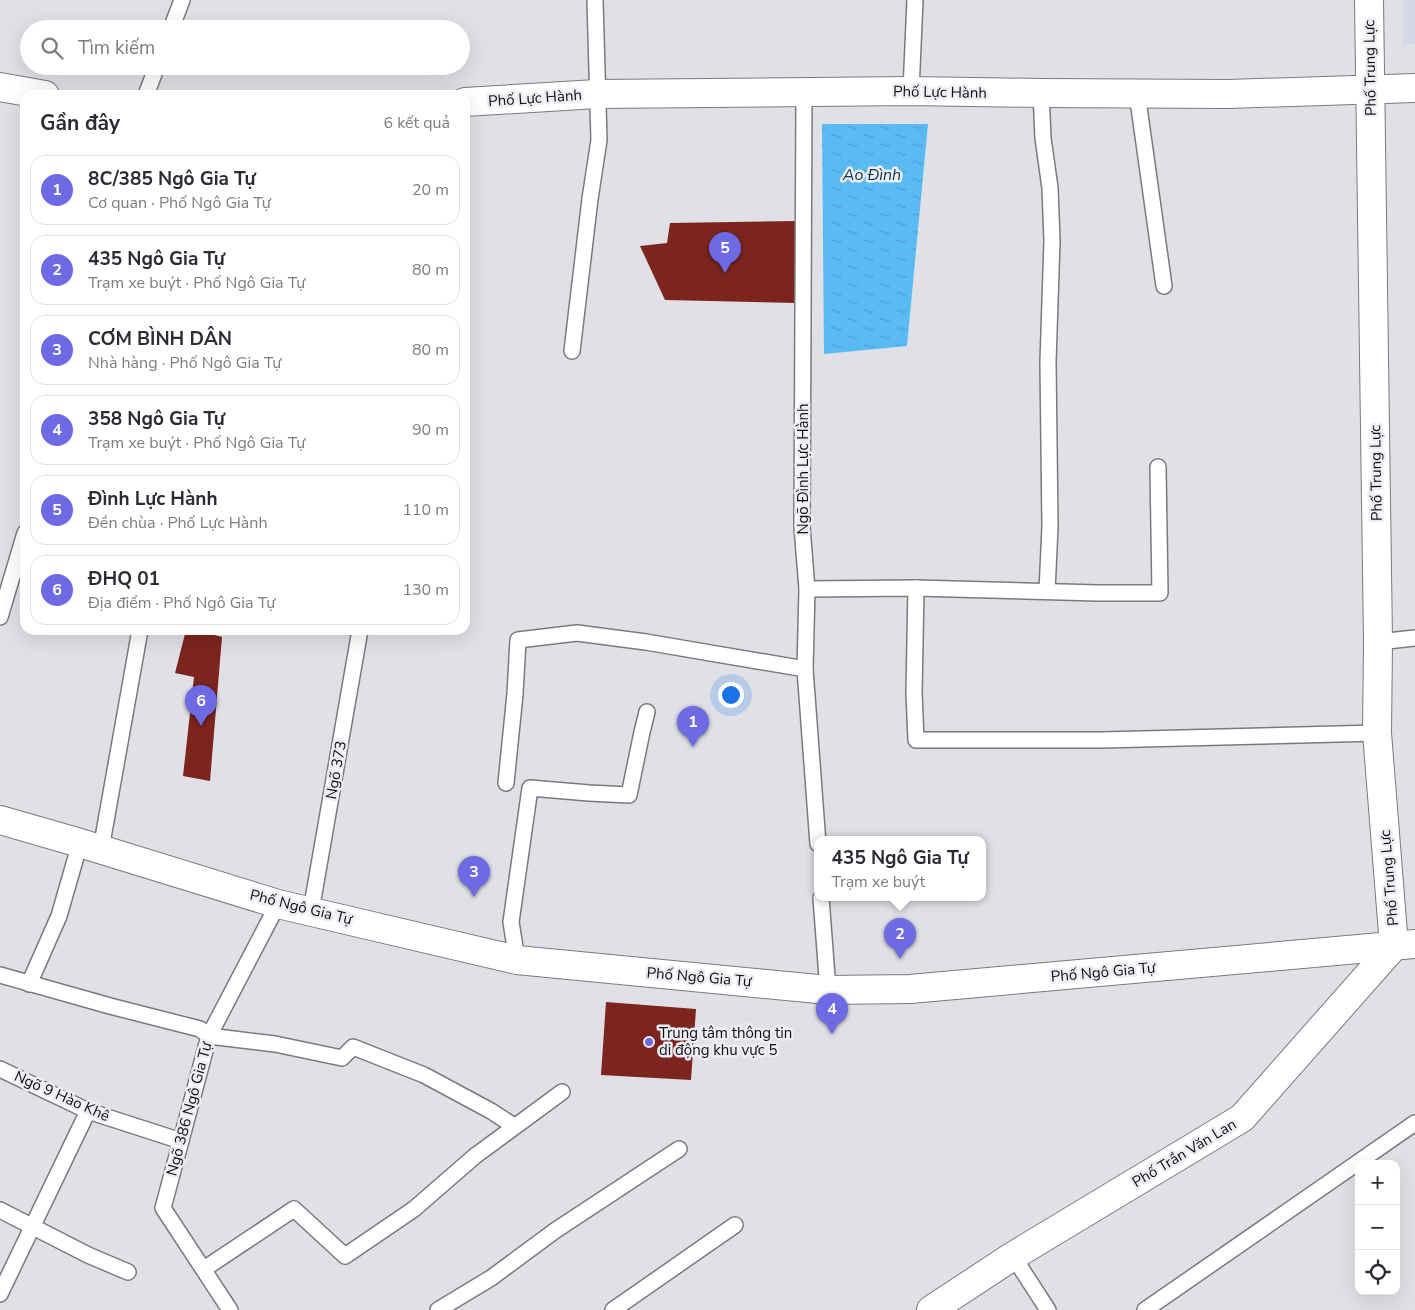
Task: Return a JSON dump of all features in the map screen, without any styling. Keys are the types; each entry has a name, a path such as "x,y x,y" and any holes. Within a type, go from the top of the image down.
{"street":[{"name":"Phố Trung Lực","path":"1369,0 1378,642 1377,733 1405,945"},
{"path":"0,87 20,91"},
{"name":"Phố Lực Hành","path":"470,102 597,94 911,91 1041,94 1228,94 1415,88"},
{"name":"Phố Ngô Gia Tự","path":"0,820 278,904 311,910 517,960 828,990 910,989 1405,945"},
{"name":"Phố Trần Văn Lan","path":"931,1310 1013,1256 1242,1118 1405,945"}],"lane":[{"path":"174,20 182,0"},
{"path":"572,351 599,140 595,0"},
{"path":"911,91 915,0"},
{"path":"148,90 154,75"},
{"name":"Ngõ Đình Lực Hành","path":"804,93 802,527 807,589 805,669 817,836"},
{"path":"1137,93 1164,286"},
{"path":"1041,94 1043,138 1050,188 1052,240 1049,300 1050,527 1047,591"},
{"path":"807,589 916,588 1160,593 1158,467"},
{"path":"0,617 20,551"},
{"path":"916,588 914,694 916,740 1102,740 1377,733"},
{"path":"506,783 515,694 518,640 577,633 646,642 805,669"},
{"path":"29,984 90,846 139,635"},
{"name":"Ngõ 373","path":"311,910 359,635"},
{"path":"1378,642 1415,638"},
{"path":"517,960 511,922 530,788 629,794 647,712"},
{"path":"821,901 828,990"},
{"name":"Ngõ 386 Ngô Gia Tự","path":"230,1310 163,1208 209,1036 278,904"},
{"path":"0,975 200,1029 209,1036 275,1044 342,1058 353,1048 424,1075 491,1110 514,1126"},
{"name":"Ngõ 9 Hào Khê","path":"0,1069 88,1111 181,1141"},
{"path":"204,1269 294,1209 345,1256 414,1209 475,1156 562,1092"},
{"path":"0,1294 88,1111"},
{"path":"1145,1310 1415,1123"},
{"path":"438,1310 491,1278 556,1230 679,1149"},
{"path":"0,1210 88,1255 128,1272"},
{"path":"613,1310 735,1225"},
{"path":"1013,1256 1048,1310"}],"shaded area":[{"path":"1403,0 1415,0 1415,44 1403,45"}],"water":[{"name":"Ao Đình","path":"822,124 928,124 907,346 824,354"}],"building":[{"path":"796,221 798,303 665,300 640,246 667,243 670,223"},
{"path":"185,635 215,635 222,637 210,781 183,776 194,677 175,673"},
{"name":"Trung tâm thông tin di động khu vực 5","path":"606,1002 696,1009 691,1080 601,1075"}],"place":[{"name":"Đình Lực Hành","path":"725,273"},
{"name":"ĐHQ 01","path":"201,726"},
{"name":"8C/385 Ngô Gia Tự","path":"693,747"},
{"name":"CƠM BÌNH DÂN","path":"474,897"},
{"name":"435 Ngô Gia Tự","path":"900,959"},
{"name":"358 Ngô Gia Tự","path":"832,1034"},
{"name":"Trung tâm thông tin di động khu vực 5","path":"649,1042"}]}
